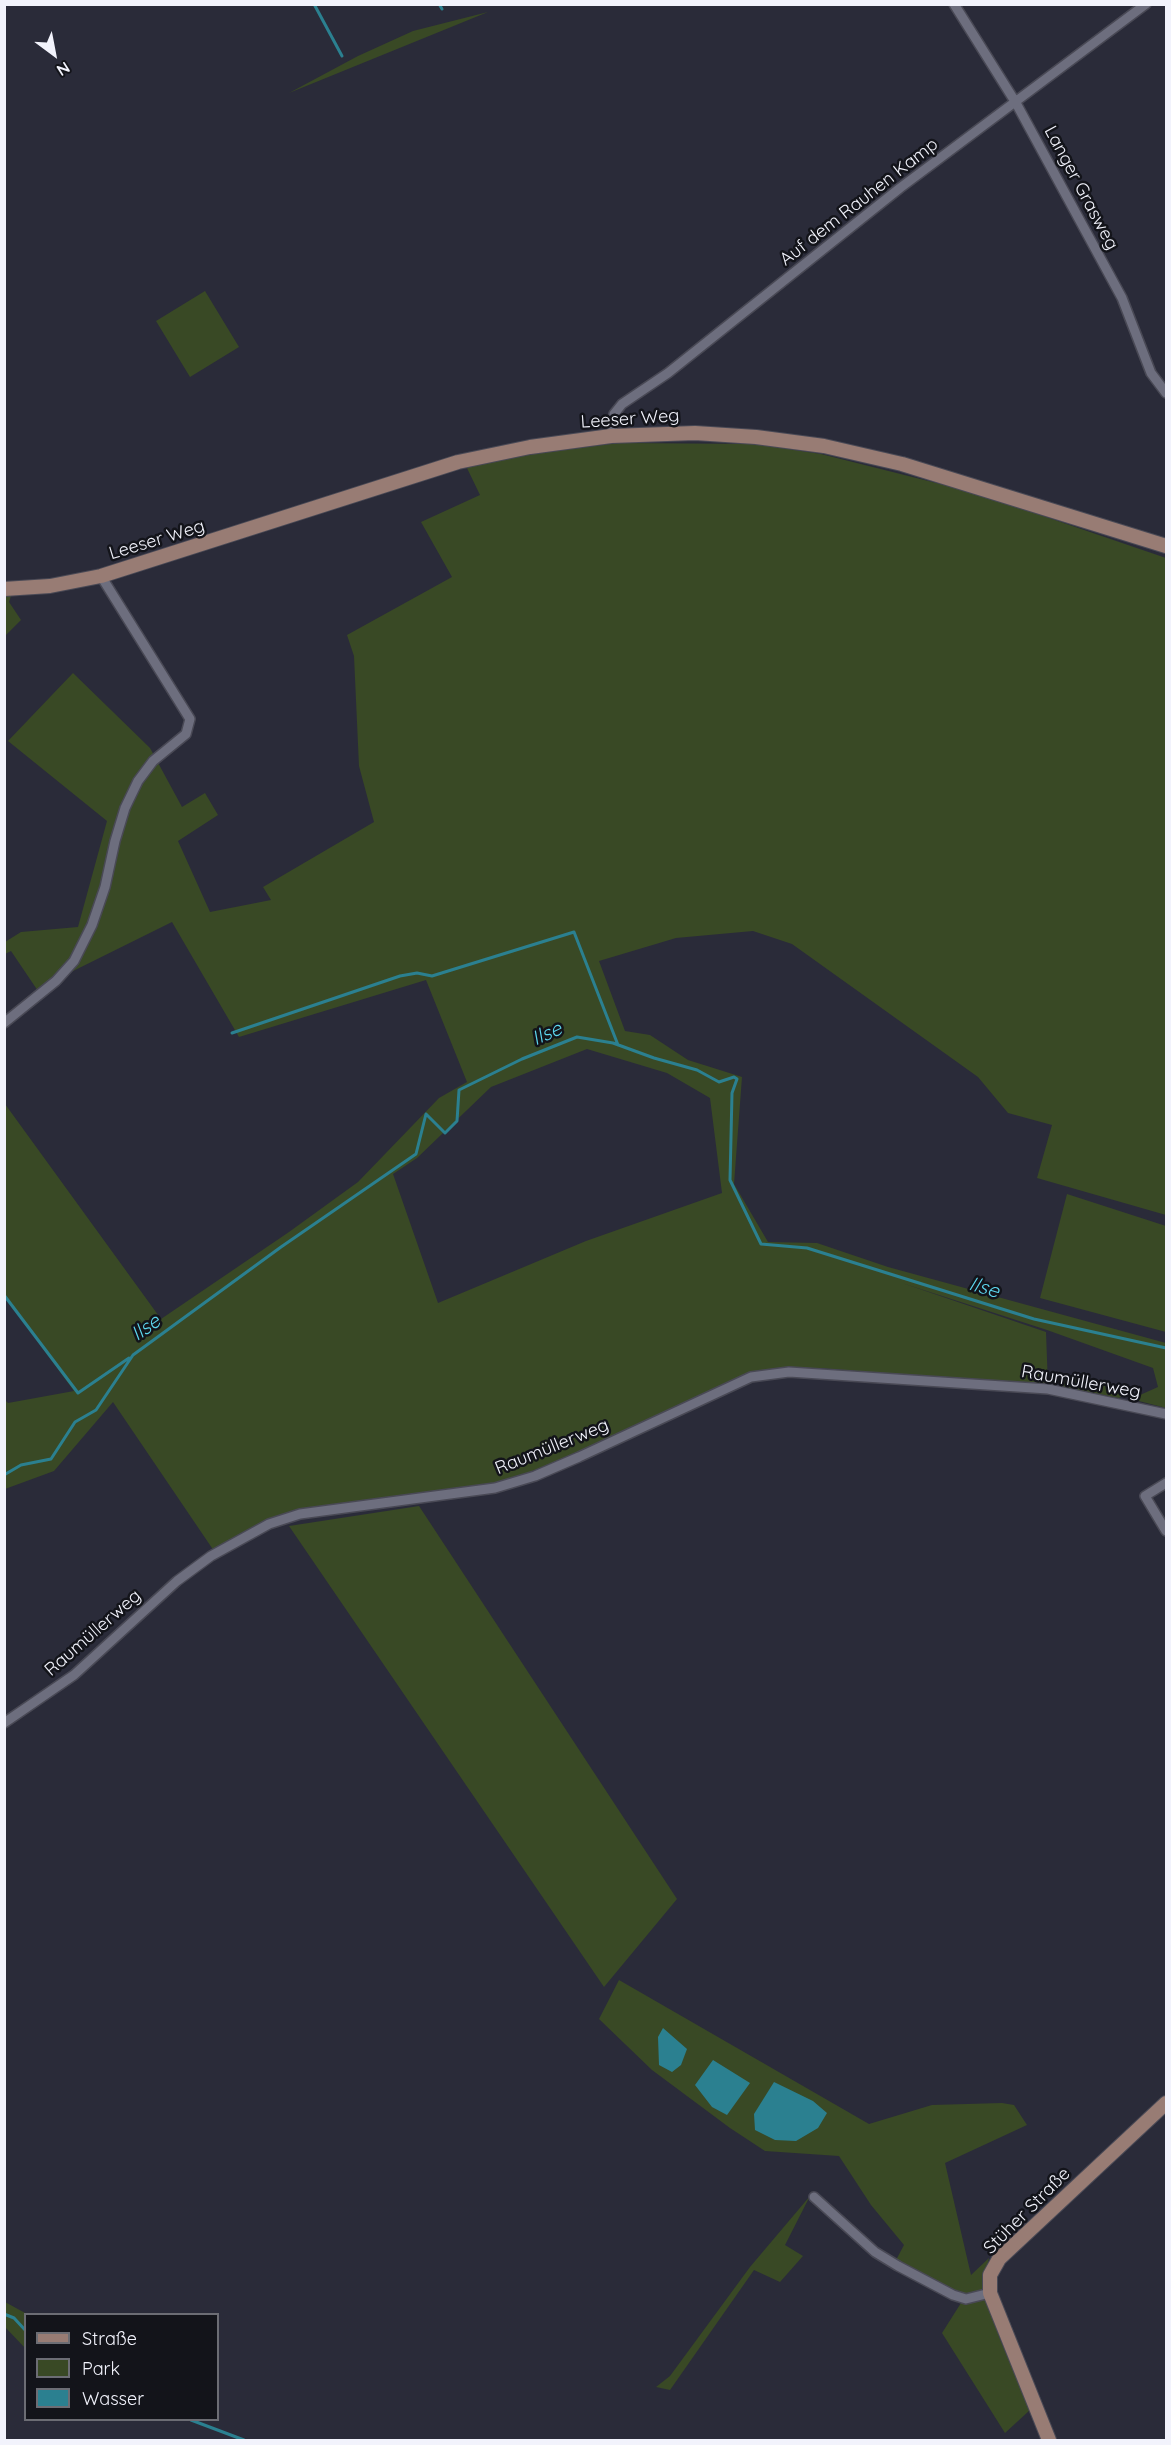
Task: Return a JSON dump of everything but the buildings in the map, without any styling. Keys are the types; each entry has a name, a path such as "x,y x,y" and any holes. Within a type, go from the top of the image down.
{"street":[{"name":"Langer Grasweg","path":"954,4 1016,103 1122,298 1151,373 1167,393"},
{"name":"Auf dem Rauhen Kamp","path":"611,436 614,414 622,404 668,373 900,188 1146,4"},
{"name":"Leeser Weg","path":"4,589 50,586 100,576 459,462 530,447 611,436 695,434 756,437 824,446 902,464 1167,546"},
{"name":"Leeser Weg","path":"4,1023 56,981 74,961 92,925 105,887 125,808 138,781 153,761 186,735 190,719 100,576"},
{"name":"Raumüllerweg","path":"4,1723 74,1675 177,1581 211,1556 269,1524 300,1514 495,1488 534,1476 579,1457 751,1377 789,1372 1038,1388 1167,1414"},
{"path":"1167,1483 1145,1496 1167,1531"},
{"name":"Stüher Straße","path":"990,2293 990,2275 999,2259 1167,2103"},
{"path":"814,2197 876,2252 898,2266 953,2295 966,2299 990,2293 1049,2440"}],"green space":[{"path":"488,12 289,93 358,56 413,31"},
{"path":"205,291 239,347 190,377 156,321"},
{"path":"618,443 755,444 821,454 976,493 1166,558 1166,1215 1037,1178 1052,1125 1008,1113 978,1077 792,944 753,931 676,938 599,961 625,1031 650,1035 688,1060 742,1077 734,1184 768,1242 817,1243 888,1267 1166,1343 1166,1408 1131,1399 1158,1387 1153,1368 1047,1330 902,1283 1046,1332 1048,1386 819,1368 789,1368 750,1374 577,1453 505,1482 267,1521 241,1533 214,1551 113,1402 54,1471 5,1489 4,1399 8,1403 74,1391 5,1297 5,1104 161,1319 358,1182 439,1098 467,1082 426,980 239,1037 172,922 61,977 59,974 38,991 11,951 5,954 5,942 21,932 78,927 107,821 8,741 73,673 150,748 182,807 205,793 218,815 178,841 210,912 271,900 263,887 374,822 359,766 354,656 347,635 452,577 421,522 480,495 466,466 502,458","holes":["587,1049 667,1073 710,1098 722,1193 586,1241 438,1303 393,1174 417,1158 491,1087"]},
{"path":"5,593 12,593 9,602 21,620 5,636"},
{"path":"1067,1194 1166,1226 1166,1332 1040,1298"},
{"path":"1066,1376 1117,1387 1119,1383 1128,1388 1119,1398 1063,1387"},
{"path":"419,1506 677,1899 604,1987 289,1526"},
{"path":"619,1980 869,2124 932,2105 1002,2103 1014,2105 1027,2125 945,2163 971,2275 989,2258 983,2286 1000,2339 1030,2410 1005,2433 942,2333 961,2303 952,2293 895,2262 904,2245 871,2205 839,2156 765,2151 652,2070 599,2019"},
{"path":"810,2196 785,2245 803,2256 780,2282 754,2270 670,2390 656,2387 670,2376 750,2267"},
{"path":"5,2302 25,2313 24,2347 5,2327"}],"water":[{"path":"663,2028 687,2049 681,2065 672,2072 659,2065 658,2037"},
{"path":"713,2060 750,2083 727,2115 712,2107 695,2085"},
{"path":"774,2082 813,2101 827,2113 818,2128 796,2141 775,2140 755,2130 754,2114"}],"waterway":[{"path":"314,4 342,56"},
{"path":"439,4 442,9"},
{"path":"232,1033 400,976 417,973 432,976 574,932 618,1045"},
{"name":"Ilse","path":"4,1475 21,1465 51,1459 75,1422 96,1410 133,1355 281,1247 416,1154 426,1114 445,1133 457,1121 459,1090 522,1059 577,1037 613,1043 697,1070 719,1082 734,1077 737,1079 732,1093 730,1180 761,1244 807,1248 1034,1319 1166,1348"},
{"path":"4,1295 78,1393 129,1358"},
{"path":"4,2314 14,2318 24,2329"},
{"path":"194,2421 244,2440"}]}
